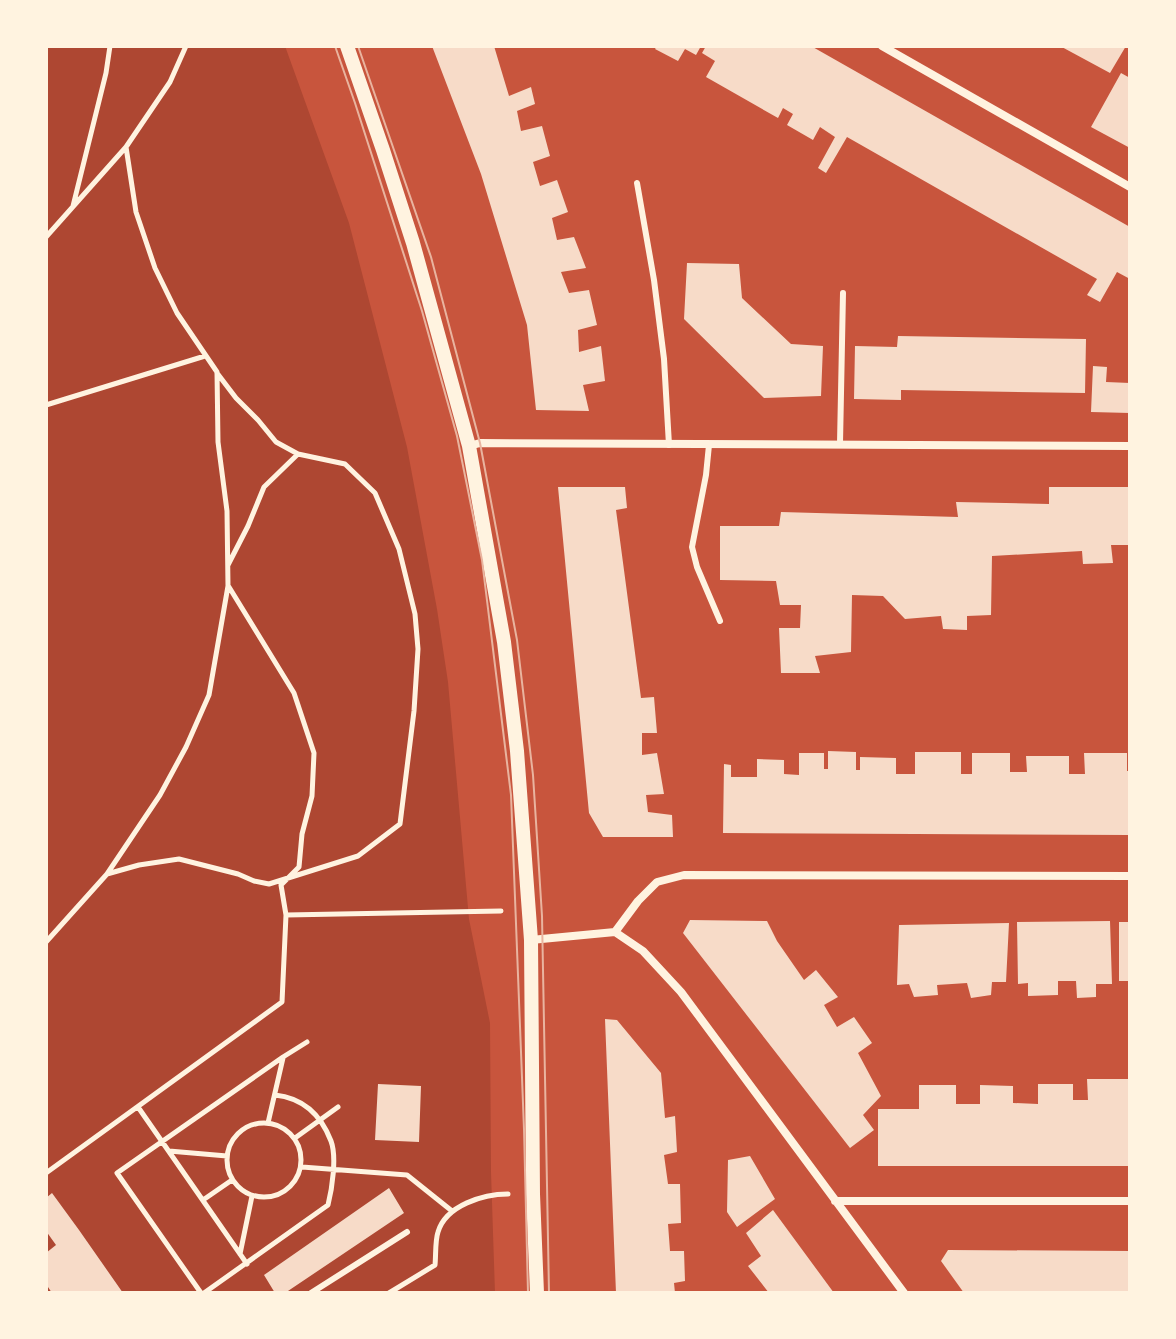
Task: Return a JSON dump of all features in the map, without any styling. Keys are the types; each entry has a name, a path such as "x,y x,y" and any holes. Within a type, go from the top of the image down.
{"street":[{"path":"347,46 413,243 469,446 510,679 531,940 537,1293"},
{"path":"882,46 1130,187"},
{"path":"469,446 480,443 1130,446"},
{"path":"615,932 657,882 684,875 1130,876"},
{"path":"531,940 615,932 643,951 681,992 904,1293"},
{"path":"835,1201 1130,1201"}],"lane":[{"path":"637,183 664,359 669,445"},
{"path":"840,443 843,293"},
{"path":"709,445 692,547 697,567 720,621"},
{"path":"311,1293 407,1232"}],"path":[{"path":"73,207 110,46"},
{"path":"46,237 126,147 170,82 186,46"},
{"path":"107,874 179,859 269,884 358,856 400,824 418,649 415,614 399,549 375,493 345,464 298,454 276,442 236,398 205,356 177,313 155,268 136,212 126,147"},
{"path":"46,405 205,356"},
{"path":"46,942 107,874 160,795 209,695 228,586 227,511 218,442 217,372"},
{"path":"228,565 264,487 298,454"},
{"path":"46,1173 282,1002 286,915 281,885 299,867 302,834 312,796 314,753 294,693 228,586"},
{"path":"286,915 529,910"},
{"path":"275,1095 291,1097 307,1106 332,1143 333,1170 328,1205 202,1293 117,1173 307,1042"},
{"path":"268,1123 283,1057"},
{"path":"138,1107 247,1264"},
{"path":"295,1138 338,1107"},
{"path":"268,1123 285,1129 295,1138 302,1157 301,1167 297,1179 288,1189 265,1198 252,1196 232,1180 227,1168 230,1143 249,1125 268,1123"},
{"path":"169,1151 227,1156"},
{"path":"301,1167 407,1175 452,1211"},
{"path":"203,1200 232,1180"},
{"path":"389,1293 435,1265 438,1231 452,1211 492,1194 533,1194"},
{"path":"240,1255 252,1196"}],"shaded area":[{"path":"46,46 285,46 349,223 407,447 448,682 469,919 490,1023 495,1293 46,1293"}],"building":[{"path":"432,46 494,46 509,96 531,87 535,104 517,111 521,131 542,126 550,156 533,162 540,186 557,180 568,212 552,218 557,240 574,237 586,268 561,272 569,293 589,290 597,325 578,330 579,352 601,346 605,381 583,385 589,411 536,410 527,325 481,174"},
{"path":"657,46 701,46 696,55 685,49 678,61 655,49"},
{"path":"706,46 811,46 1130,227 1130,279 1117,272 1100,302 1087,295 1097,279 847,137 826,173 818,168 835,137 820,127 813,140 787,125 793,114 783,108 778,118 706,77 715,61 702,53"},
{"path":"1060,46 1126,46 1110,73"},
{"path":"1121,73 1130,78 1130,148 1091,127"},
{"path":"687,263 739,264 742,298 791,344 823,346 821,396 764,398 684,319"},
{"path":"898,336 1086,339 1085,393 901,390 901,400 854,399 855,346 897,347"},
{"path":"1093,366 1107,367 1106,382 1130,383 1130,413 1091,412"},
{"path":"558,487 625,487 627,508 616,510 641,698 654,697 657,733 642,733 642,755 657,753 664,794 646,795 648,812 672,815 673,837 603,837 589,813"},
{"path":"1049,487 1130,487 1130,545 1111,545 1113,563 1083,564 1082,551 992,556 991,615 967,616 967,630 943,629 941,616 905,619 883,596 852,595 851,652 815,656 820,673 781,673 779,628 800,628 801,605 780,605 776,581 720,580 720,526 779,526 781,512 958,517 956,502 1049,504"},
{"path":"828,751 856,752 856,770 860,770 860,757 896,758 896,774 915,774 915,752 961,752 961,774 972,774 972,753 1010,753 1010,772 1027,772 1026,756 1069,756 1069,774 1085,774 1084,753 1127,753 1130,835 723,833 724,764 731,765 731,777 757,777 757,759 784,760 784,774 799,775 799,753 824,753 824,769 828,769"},
{"path":"690,920 767,921 804,980 816,970 838,997 824,1005 837,1027 854,1017 872,1043 858,1053 881,1096 863,1115 874,1130 850,1148 683,933"},
{"path":"1110,921 1112,984 1096,984 1096,997 1077,998 1076,981 1058,981 1058,995 1028,996 1028,983 1018,984 1017,922"},
{"path":"1119,922 1130,922 1130,981 1119,981"},
{"path":"1009,923 1006,982 992,982 991,995 971,998 967,983 937,985 938,995 914,997 909,984 897,985 899,925"},
{"path":"605,1019 617,1020 661,1073 665,1118 675,1116 677,1152 664,1155 668,1184 680,1184 681,1223 668,1224 670,1251 684,1251 685,1281 674,1283 675,1293 616,1293"},
{"path":"1087,1079 1130,1079 1130,1166 878,1166 878,1109 919,1109 919,1085 956,1085 956,1104 980,1104 980,1085 1013,1086 1013,1103 1038,1104 1038,1084 1073,1084 1073,1100 1088,1100"},
{"path":"378,1084 421,1086 419,1142 375,1140"},
{"path":"750,1156 775,1199 737,1227 727,1212 728,1160"},
{"path":"389,1188 404,1213 285,1293 275,1293 264,1275"},
{"path":"52,1193 123,1293 52,1293 46,1284 46,1253 56,1245 46,1231 46,1198"},
{"path":"773,1210 834,1293 769,1293 748,1266 761,1256 746,1233"},
{"path":"948,1250 1130,1251 1130,1293 964,1293 941,1261"}],"tram line":[{"path":"335,46 422,311 457,436 482,560 511,795 528,1293"},
{"path":"358,46 431,257 480,443 517,640 533,775 542,916 549,1293"}]}
